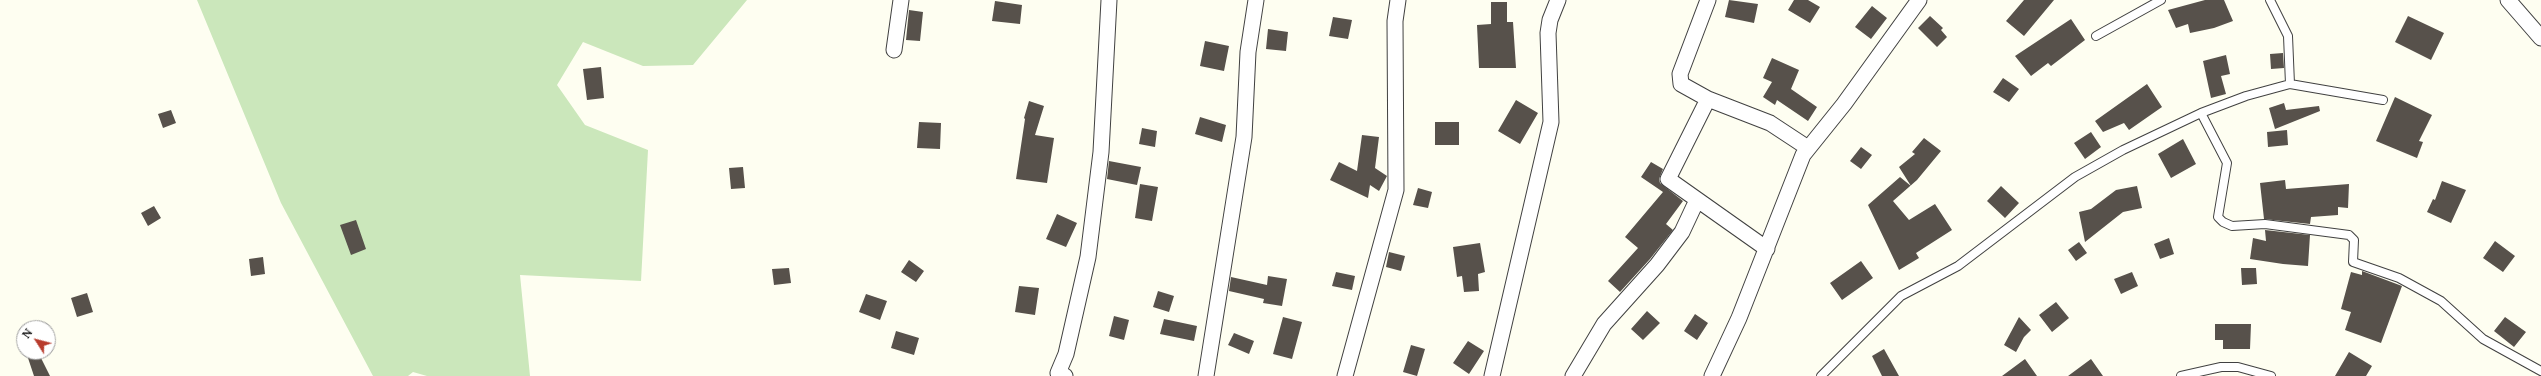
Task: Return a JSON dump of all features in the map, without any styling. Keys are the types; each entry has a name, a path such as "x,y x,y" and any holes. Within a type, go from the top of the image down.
{"street":[{"path":"894,50 901,0"},
{"path":"1066,376 1058,373 1066,354 1088,256 1101,152 1109,0"},
{"path":"1206,376 1244,137 1248,52 1256,0"},
{"path":"1345,376 1396,190 1395,21 1398,0"},
{"path":"1492,376 1552,122 1548,33 1550,20 1558,0"},
{"path":"1708,0 1679,79 1685,86 1708,99 1770,123 1808,148"},
{"path":"1712,376 1767,249 1808,148 1844,104 1919,0"},
{"path":"2508,0 2541,38"},
{"path":"1708,99 1668,179 1767,249"},
{"path":"1573,376 1604,324 1657,264 1682,232 1697,200"}],"lane":[{"path":"2096,36 2161,0"},
{"path":"2270,0 2288,36 2290,84"},
{"path":"1821,376 1901,296 1958,266 2075,177 2123,150 2201,113 2246,96 2290,84 2383,100"},
{"path":"2201,113 2227,163 2218,216 2223,222 2232,226 2266,224 2349,234 2354,240 2353,262 2399,278 2441,301 2484,339 2541,372"},
{"path":"2181,376 2221,367 2238,367 2271,376"}],"green space":[{"path":"197,0 747,0 693,65 643,66 583,42 557,85 585,125 648,150 641,281 520,275 530,376 427,376 413,372 408,376 373,376 281,203"}],"building":[{"path":"1729,0 1758,4 1754,23 1725,17"},
{"path":"1794,0 1808,0 1820,7 1810,23 1788,10"},
{"path":"2024,0 2054,0 2024,36 2006,21"},
{"path":"2205,0 2224,0 2233,21 2214,28 2190,33 2188,24 2176,28 2168,10"},
{"path":"995,1 1022,5 1020,24 992,21"},
{"path":"1491,2 1507,2 1507,22 1513,22 1516,68 1479,68 1477,25 1491,24"},
{"path":"1872,6 1887,18 1871,39 1855,27"},
{"path":"909,10 923,12 920,41 906,40"},
{"path":"1930,16 1943,28 1941,30 1947,37 1937,47 1918,28"},
{"path":"2408,16 2444,33 2431,60 2395,42"},
{"path":"1333,17 1352,20 1348,39 1329,36"},
{"path":"2071,19 2085,40 2051,66 2048,63 2031,76 2015,56"},
{"path":"1268,29 1288,32 1286,51 1266,49"},
{"path":"1205,41 1229,46 1224,71 1200,66"},
{"path":"2283,53 2284,68 2271,69 2270,54"},
{"path":"2226,55 2230,74 2221,76 2226,94 2211,98 2203,61"},
{"path":"1772,58 1799,70 1791,89 1817,107 1808,121 1777,100 1775,105 1763,97 1772,82 1763,78"},
{"path":"601,67 604,98 587,100 583,69"},
{"path":"2003,78 2019,89 2009,102 1993,92"},
{"path":"2147,84 2162,107 2129,130 2124,123 2103,132 2095,121"},
{"path":"2395,97 2432,115 2419,141 2423,142 2417,158 2376,141"},
{"path":"1516,100 1538,113 1520,144 1498,131"},
{"path":"1029,101 1044,106 1035,135 1054,138 1047,183 1016,179 1024,118"},
{"path":"2284,103 2286,110 2319,106 2320,111 2275,129 2269,108"},
{"path":"171,110 176,123 163,128 158,114"},
{"path":"1200,117 1226,125 1222,142 1195,134"},
{"path":"919,122 941,123 940,149 917,148"},
{"path":"1435,122 1459,122 1459,145 1435,145"},
{"path":"1142,128 1157,131 1155,147 1139,144"},
{"path":"2287,130 2288,145 2268,147 2267,132"},
{"path":"2091,132 2101,147 2085,159 2074,143"},
{"path":"1362,135 1379,137 1375,168 1387,176 1379,191 1370,185 1368,198 1330,180 1339,162 1357,171"},
{"path":"1924,138 1941,151 1911,186 1899,167 1915,154 1912,152"},
{"path":"2183,139 2196,164 2171,178 2158,154"},
{"path":"1861,147 1872,155 1861,169 1850,161"},
{"path":"1109,161 1141,167 1137,185 1107,179"},
{"path":"1651,162 1663,169 1659,179 1660,183 1683,201 1666,224 1673,230 1650,259 1620,292 1608,281 1638,248 1625,237 1663,192 1641,177"},
{"path":"743,167 745,188 731,189 729,168"},
{"path":"1900,177 1911,186 1893,201 1909,220 1935,204 1952,230 1916,253 1919,258 1899,270 1868,205"},
{"path":"2285,180 2286,189 2349,184 2348,208 2338,207 2338,215 2311,217 2310,224 2264,219 2260,183"},
{"path":"2442,181 2466,190 2451,223 2427,212 2433,199 2435,200"},
{"path":"1140,184 1158,187 1152,221 1135,218"},
{"path":"2001,186 2019,203 2005,218 1987,201"},
{"path":"2137,186 2142,208 2123,212 2085,242 2079,212 2091,209 2116,190"},
{"path":"1418,188 1432,192 1428,208 1413,205"},
{"path":"154,206 161,218 148,226 141,213"},
{"path":"1057,214 1077,223 1066,247 1046,239"},
{"path":"356,220 366,249 351,255 340,225"},
{"path":"2265,230 2310,235 2308,266 2250,259 2253,238 2266,241"},
{"path":"2169,238 2174,254 2160,259 2154,244"},
{"path":"2495,241 2515,256 2503,272 2483,258"},
{"path":"2079,242 2087,253 2076,261 2068,250"},
{"path":"1480,243 1485,272 1478,274 1479,291 1464,292 1462,276 1457,277 1453,247"},
{"path":"1389,252 1405,256 1401,271 1386,267"},
{"path":"263,257 265,274 251,276 249,259"},
{"path":"909,260 924,271 916,282 901,272"},
{"path":"1861,261 1873,278 1842,300 1830,283"},
{"path":"789,268 791,283 774,285 772,269"},
{"path":"2241,268 2256,268 2257,284 2242,285"},
{"path":"2362,271 2402,286 2381,343 2345,330 2351,312 2341,309 2351,272 2362,275"},
{"path":"1336,272 1355,276 1352,290 1332,286"},
{"path":"2132,272 2138,286 2121,294 2114,279"},
{"path":"1268,276 1287,279 1282,306 1263,303 1264,299 1229,291 1231,277 1267,285"},
{"path":"1019,286 1039,288 1035,315 1015,312"},
{"path":"1158,291 1174,296 1169,312 1153,307"},
{"path":"87,293 93,312 77,317 71,298"},
{"path":"866,294 887,301 880,320 859,312"},
{"path":"2056,302 2069,318 2052,332 2039,315"},
{"path":"1647,311 1660,323 1643,340 1631,329"},
{"path":"1695,314 1708,323 1697,340 1684,331"},
{"path":"1114,316 1129,320 1124,340 1109,336"},
{"path":"1283,317 1302,322 1292,359 1273,354"},
{"path":"2019,317 2031,330 2024,337 2016,352 2004,345"},
{"path":"2505,317 2526,332 2514,347 2494,331"},
{"path":"1164,319 1197,326 1194,341 1160,334"},
{"path":"2215,324 2251,324 2250,349 2223,349 2223,340 2215,340"},
{"path":"896,331 919,338 914,355 891,348"},
{"path":"1234,333 1254,341 1249,354 1228,345"},
{"path":"1468,341 1484,351 1469,374 1453,363"},
{"path":"1411,345 1425,349 1417,376 1403,372"},
{"path":"1884,349 1899,376 1882,376 1872,356"},
{"path":"2349,352 2372,366 2366,376 2335,376"},
{"path":"2025,359 2037,376 2002,376"},
{"path":"2091,359 2103,376 2068,376"},
{"path":"29,360 42,360 50,376 34,376"}]}
